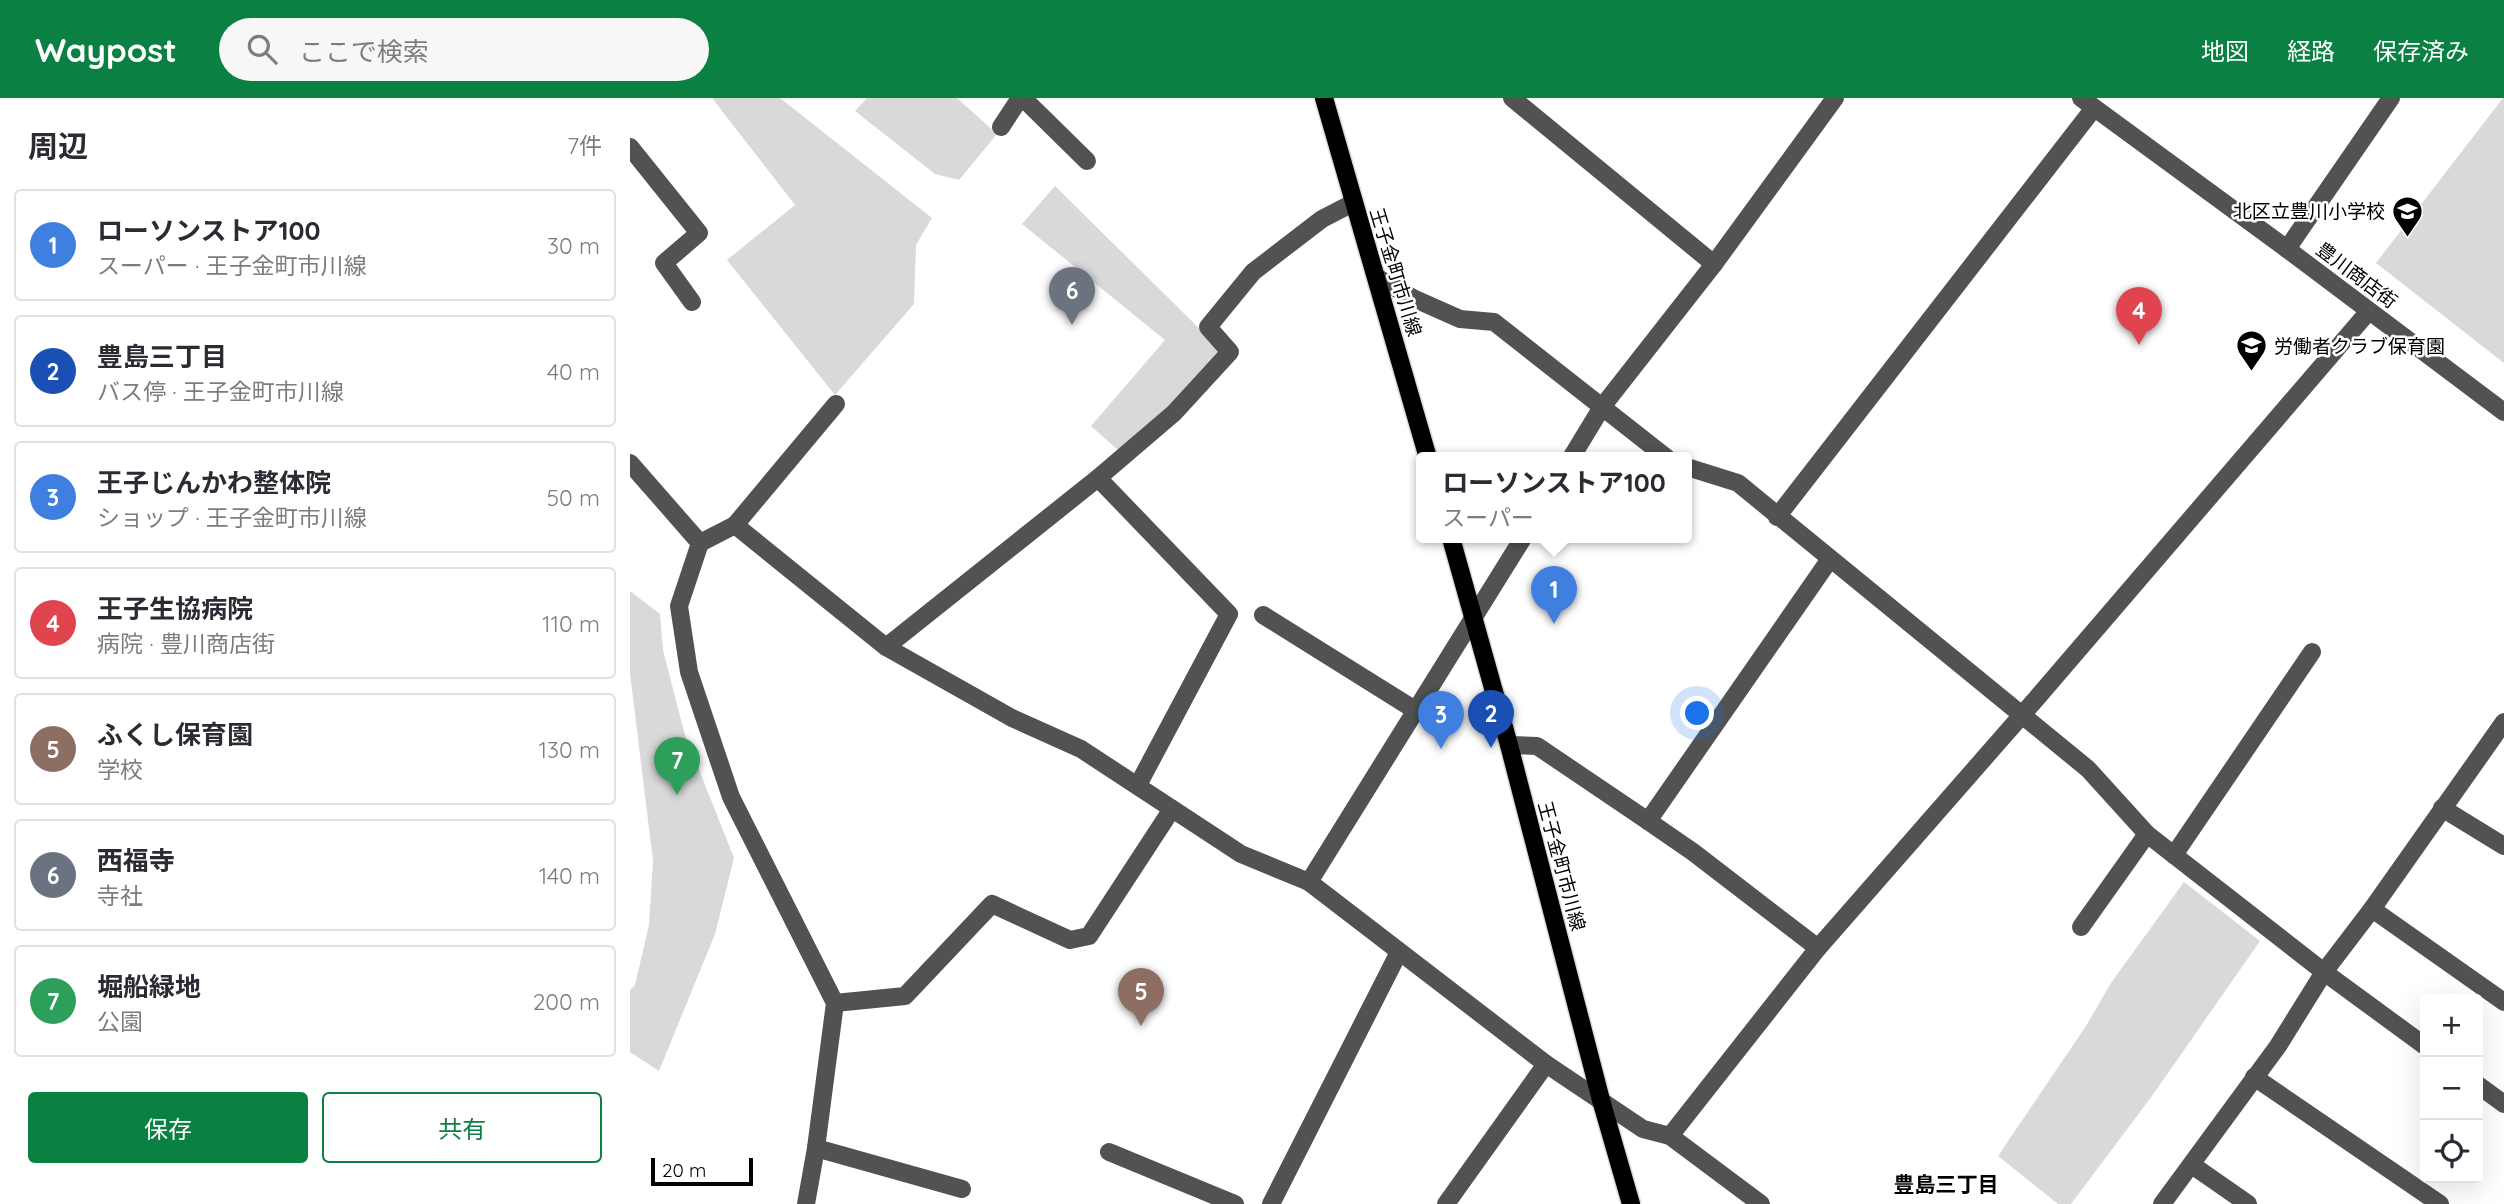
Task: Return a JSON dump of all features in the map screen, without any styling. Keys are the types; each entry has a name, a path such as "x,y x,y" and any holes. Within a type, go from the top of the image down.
{"main road":[{"name":"王子金町市川線","path":"1324,98 1427,452"},
{"name":"王子金町市川線","path":"1452,543 1509,745 1630,1204"}],"street":[{"path":"1001,127 1022,98 1087,161"},
{"path":"1513,98 1714,264"},
{"path":"1576,452 1602,407 1714,264 1835,98"},
{"path":"2287,248 2391,98"},
{"path":"1777,517 2088,103"},
{"name":"豊川商店街","path":"2088,103 2287,248 2504,412"},
{"path":"630,146 699,233 664,264 692,302"},
{"path":"886,647 1098,478 1174,413 1230,352 1208,327 1252,272 1322,219 1353,203"},
{"path":"1378,278 1415,299 1460,319 1494,322 1659,452"},
{"path":"1670,1136 1818,948 2369,311"},
{"path":"806,1204 835,1003 731,797 689,671 679,606 700,543 735,525 836,404"},
{"path":"630,463 700,543"},
{"path":"1692,469 1738,483 2023,713 2088,769 2147,834 2324,972 2420,1042"},
{"path":"1098,478 1229,614 1138,785"},
{"path":"735,525 886,647 1012,718 1081,749 1241,854 1309,882 1546,1065 1643,1129 1670,1136 1761,1204"},
{"path":"1309,882 1520,543"},
{"path":"1648,821 1830,559"},
{"path":"1263,615 1415,710"},
{"path":"2174,855 2312,652"},
{"path":"2162,1204 2278,1046 2324,972 2372,909 2504,722"},
{"path":"1509,745 1537,746 1693,852 1818,948"},
{"path":"2442,808 2504,846"},
{"path":"835,1003 905,996 992,904 1070,940 1089,936 1172,809"},
{"path":"2081,927 2147,834"},
{"path":"2372,909 2504,1002"},
{"path":"1271,1204 1399,952"},
{"path":"1446,1204 1546,1065"},
{"path":"2254,1077 2440,1204"},
{"path":"2483,1089 2504,1104"},
{"path":"816,1147 962,1189"},
{"path":"1109,1152 1235,1204"},
{"path":"2192,1165 2248,1204"}],"shaded area":[{"path":"712,98 780,98 932,218 916,245 914,304 835,395 727,260 795,205"},
{"path":"867,98 957,98 997,134 959,180 935,174 855,111"},
{"path":"2504,98 2504,363 2376,263"},
{"path":"1055,186 1221,350 1171,407 1119,451 1091,426 1165,340 1022,224"},
{"path":"630,591 660,614 663,650 684,732 734,858 715,934 659,1071 630,1052 630,990 635,985 649,925 653,861 630,673"},
{"path":"2184,882 2260,941 2152,1096 2071,1204 2058,1204 1998,1156 2086,1026 2111,983"}],"place":[{"name":"北区立豊川小学校","path":"2408,238"},
{"name":"西福寺","path":"1072,325"},
{"name":"王子生協病院","path":"2139,345"},
{"name":"労働者クラブ保育園","path":"2251,373"},
{"name":"ローソンストア100","path":"1554,624"},
{"name":"豊島三丁目","path":"1491,748"},
{"name":"王子じんかわ整体院","path":"1441,749"},
{"name":"堀船緑地","path":"677,795"},
{"name":"ふくし保育園","path":"1141,1026"}],"district":[{"name":"豊島三丁目","path":"1946,1185"}]}
